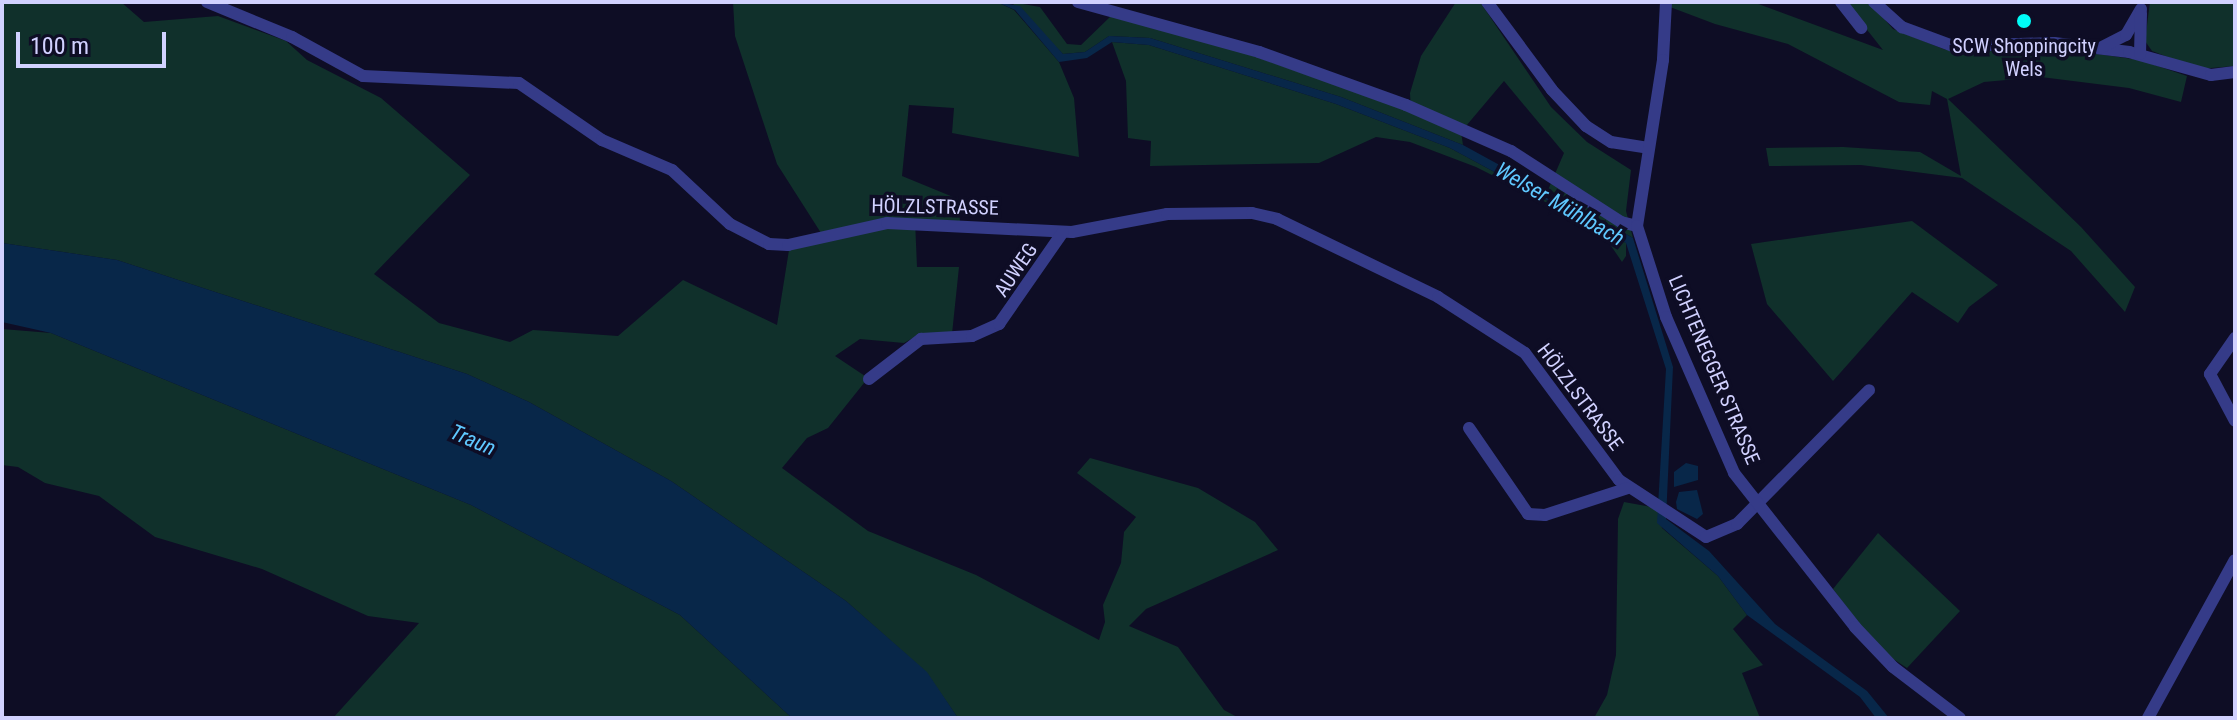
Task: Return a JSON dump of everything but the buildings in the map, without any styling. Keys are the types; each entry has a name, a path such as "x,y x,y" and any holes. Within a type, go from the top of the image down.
{"street":[{"name":"HÖLZLSTRASSE","path":"207,2 292,37 363,76 519,83 602,140 672,170 730,224 769,244 788,245 887,223 1063,232 1167,214 1252,213 1286,223 1438,297 1525,353 1609,471 1628,488 1714,538 1757,504"},
{"path":"1078,2 1259,52 1406,105 1511,151 1621,222 1637,226"},
{"path":"1487,2 1552,90 1586,126 1611,142 1647,148"},
{"name":"LICHTENEGGER STRASSE","path":"1666,2 1663,60 1637,226 1666,317 1717,439 1757,504 1855,627 1893,667 1960,718"},
{"path":"1841,2 1861,28"},
{"path":"1874,2 1910,31 1953,46 2029,42 2100,48 2134,53 2211,75 2235,72"},
{"path":"2100,48 2126,35 2142,5"},
{"path":"2134,53 2142,5"},
{"path":"2126,35 2134,53"},
{"name":"AUWEG","path":"869,379 921,339 972,336 999,324 1016,307 1063,232"},
{"path":"2235,338 2210,374 2235,421"},
{"path":"1757,504 1869,390"},
{"path":"1469,428 1528,514 1545,515 1628,488"},
{"path":"2148,718 2235,560"}],"green space":[{"path":"2,2 121,2 144,22 218,16 286,41 307,60 381,98 470,175 374,274 439,323 510,342 533,330 618,336 683,280 777,325 789,250 821,233 777,164 735,36 733,2 997,2 1014,10 1059,62 1074,98 1079,157 952,133 954,108 909,105 902,176 958,199 960,221 915,220 917,267 959,267 952,334 920,334 904,343 860,339 835,356 868,378 828,428 807,438 782,468 868,531 976,575 1099,640 1105,622 1103,605 1121,563 1124,532 1136,517 1077,473 1090,458 1198,488 1255,522 1278,550 1146,609 1129,626 1178,647 1224,710 1239,718 958,718 926,672 846,601 671,481 529,402 467,374 117,260 2,243"},
{"path":"1011,2 1040,7 1067,44 1081,45 1111,16 1248,54 1411,112 1410,93 1421,56 1456,2 1480,2 1551,107 1587,142 1631,170 1626,211 1633,238 1548,190 1564,153 1504,81 1461,132 1463,145 1341,97 1150,38 1109,36 1085,52 1063,54"},
{"path":"1669,2 1753,2 1883,50 1845,2 1869,2 1893,29 1946,50 2054,48 2140,60 2187,76 2181,102 2129,88 2041,77 1984,82 1948,99 2081,227 2135,287 2125,312 2071,251 1962,178 1861,165 1769,166 1766,148 1843,147 1920,152 1961,176 1947,99 1932,91 1930,105 1899,102 1788,44 1715,24 1670,7"},
{"path":"2150,2 2235,2 2235,66 2199,69 2152,51 2145,41"},
{"path":"1112,42 1149,45 1336,104 1450,148 1626,243 1626,256 1622,262 1603,234 1563,211 1476,167 1410,142 1376,137 1319,163 1150,166 1151,141 1128,138 1126,81"},
{"path":"1912,221 1998,285 1969,307 1958,323 1912,292 1833,381 1767,304 1751,244"},
{"path":"2,329 51,333 471,505 680,615 792,718 333,718 419,623 368,616 262,569 155,537 99,496 45,483 18,467 2,465"},
{"path":"1624,502 1657,508 1662,528 1718,576 1747,615 1733,629 1763,665 1742,673 1760,718 1594,718 1607,695 1616,655 1618,519"},
{"path":"1878,533 1960,611 1907,668 1878,649 1833,589"}],"water":[{"name":"Welser Mühlbach","path":"997,2 1020,6 1063,54 1085,52 1109,36 1150,38 1341,97 1463,145 1633,238 1673,367 1666,519 1709,551 1775,624 1867,691 1889,718 1876,718 1860,697 1747,615 1718,576 1657,523 1666,369 1626,243 1450,148 1336,104 1149,45 1112,42 1087,58 1059,62 1015,10"},
{"name":"Traun","path":"2,243 117,260 467,374 529,402 671,481 846,601 927,672 958,718 792,718 680,615 471,505 51,333 2,322"},
{"path":"1686,463 1698,466 1698,480 1674,487 1674,472"},
{"path":"1697,490 1703,514 1697,519 1677,509 1676,502 1679,492"}],"place":[{"name":"SCW Shoppingcity Wels","path":"2024,21"}]}
